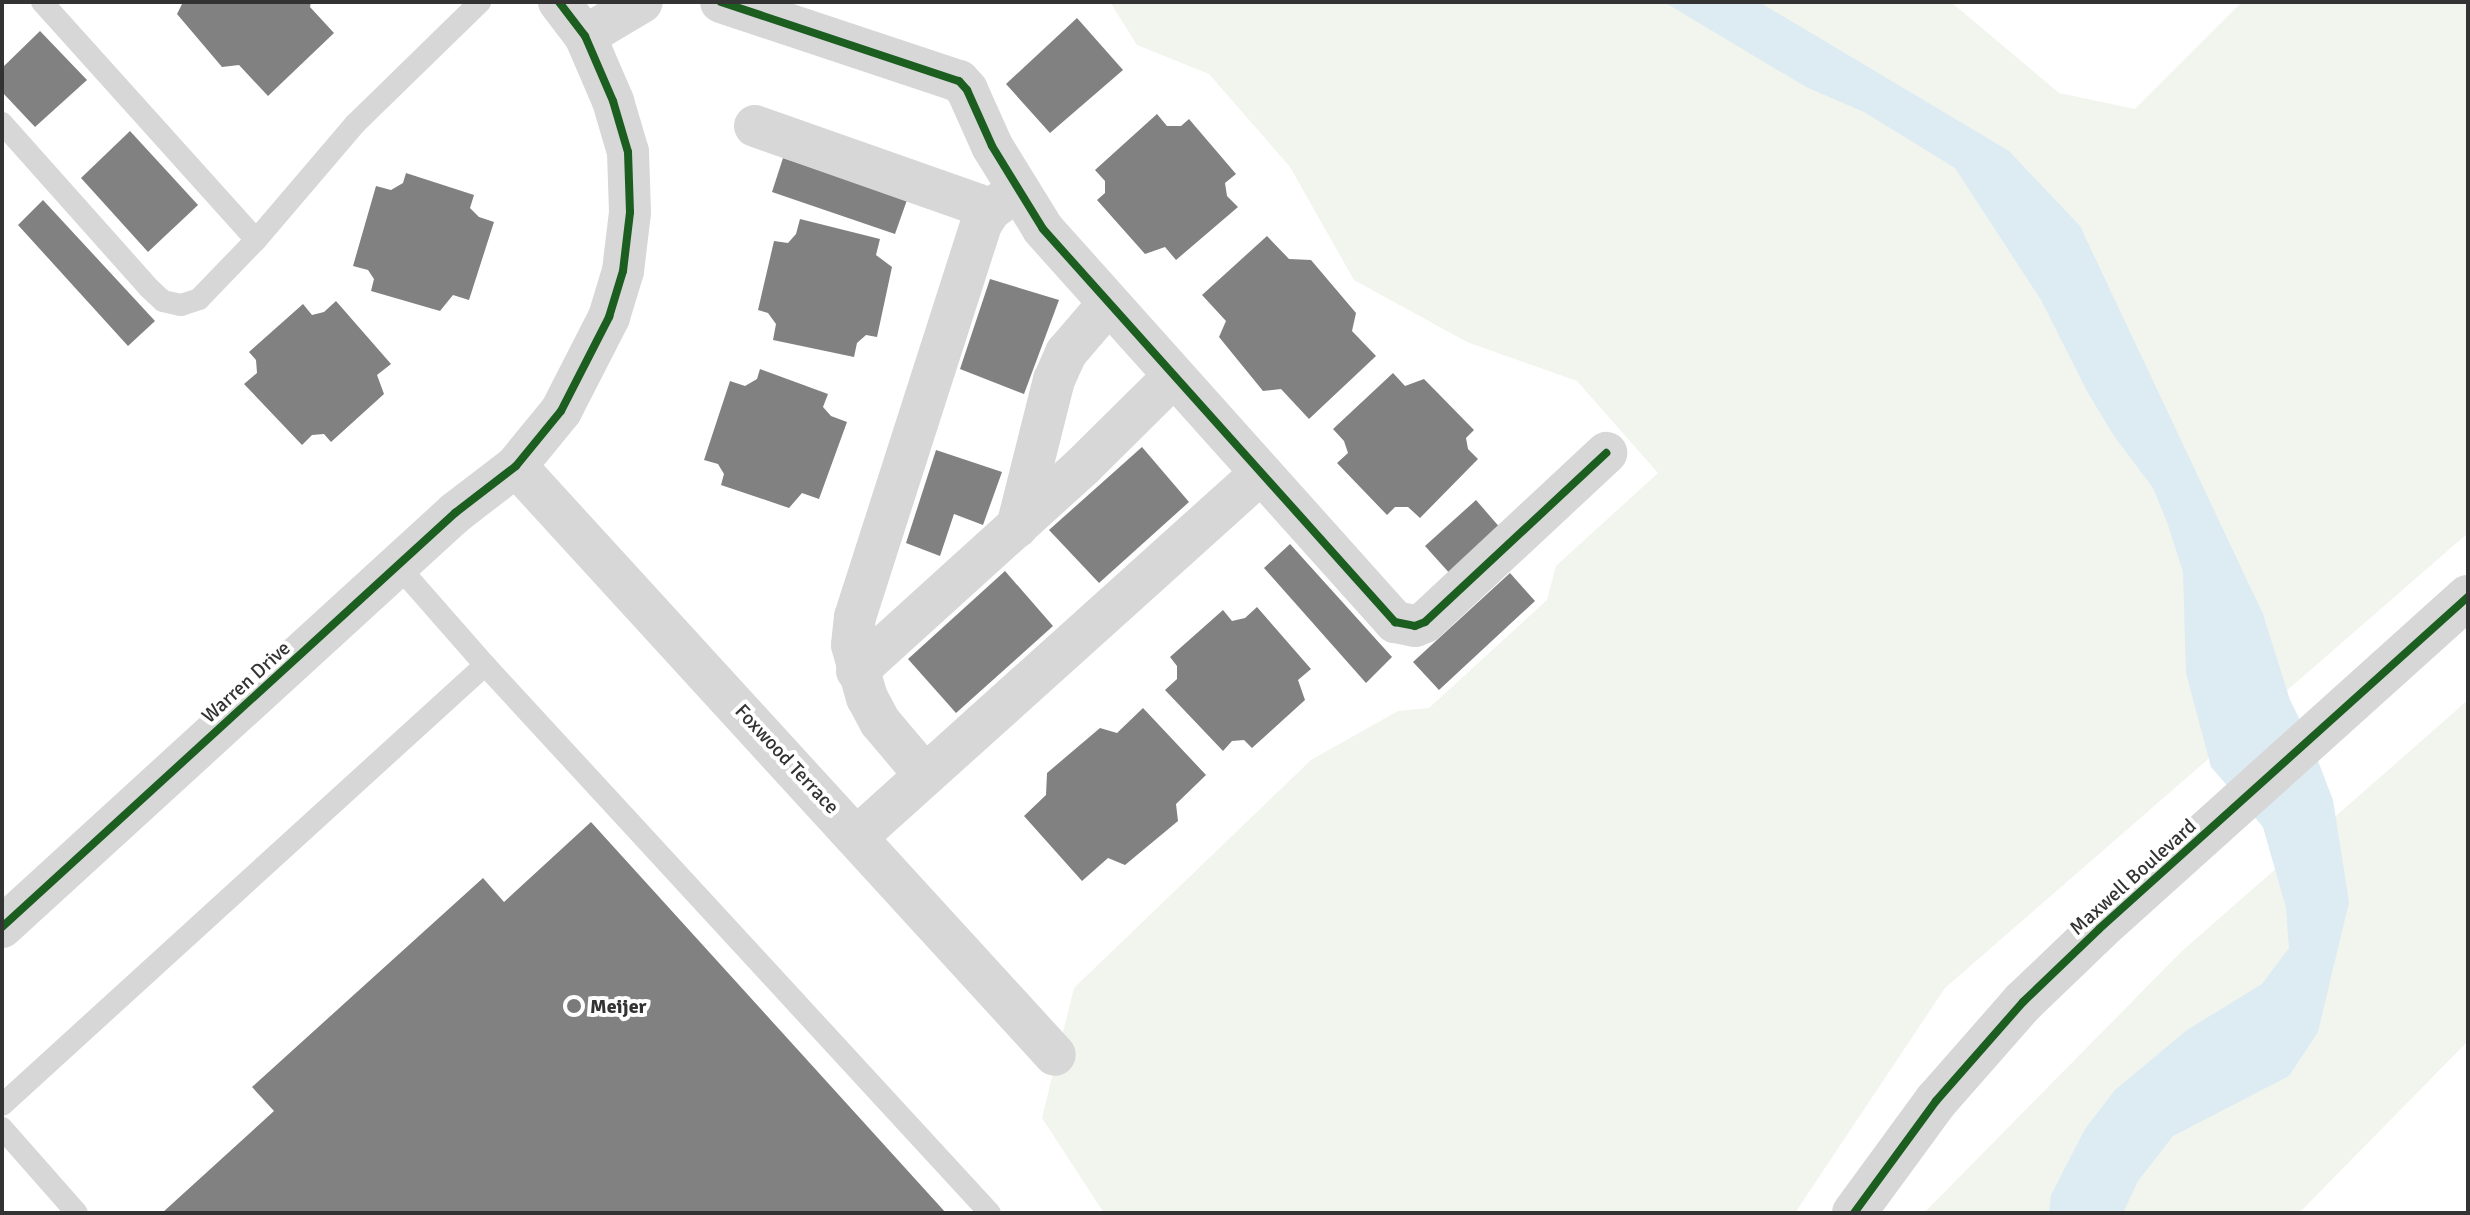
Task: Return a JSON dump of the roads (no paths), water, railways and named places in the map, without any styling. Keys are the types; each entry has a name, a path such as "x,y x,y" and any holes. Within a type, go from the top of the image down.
{"street":[{"name":"Warren Drive","path":"2,927 455,513 516,466 561,411 609,317 623,271 630,212 628,152 604,77 585,36 559,2"},
{"path":"585,36 642,2"},
{"path":"721,2 959,81 967,90 992,146 1005,200"},
{"path":"755,126 1005,200 1043,229 1395,622 1415,626 1425,622 1606,453"},
{"path":"924,774 880,722 857,671 852,645 855,617 981,224 1005,200"},
{"path":"1017,527 1054,380 1066,353 1108,304"},
{"path":"857,671 1017,527 1173,377"},
{"name":"Foxwood Terrace","path":"516,466 858,836 1055,1055"},
{"path":"858,836 1261,473"},
{"name":"Maxwell Boulevard","path":"1854,1213 1936,1101 2023,1002 2468,597"}],"lane":[{"path":"42,2 256,240"},
{"path":"2,123 163,301 181,305 199,299 256,240 355,124 480,2"},
{"path":"398,566 485,665 990,1213"},
{"path":"2,1105 485,665"},
{"path":"2,1128 77,1213"}],"place":[{"name":"Meijer","path":"574,1006"}]}
